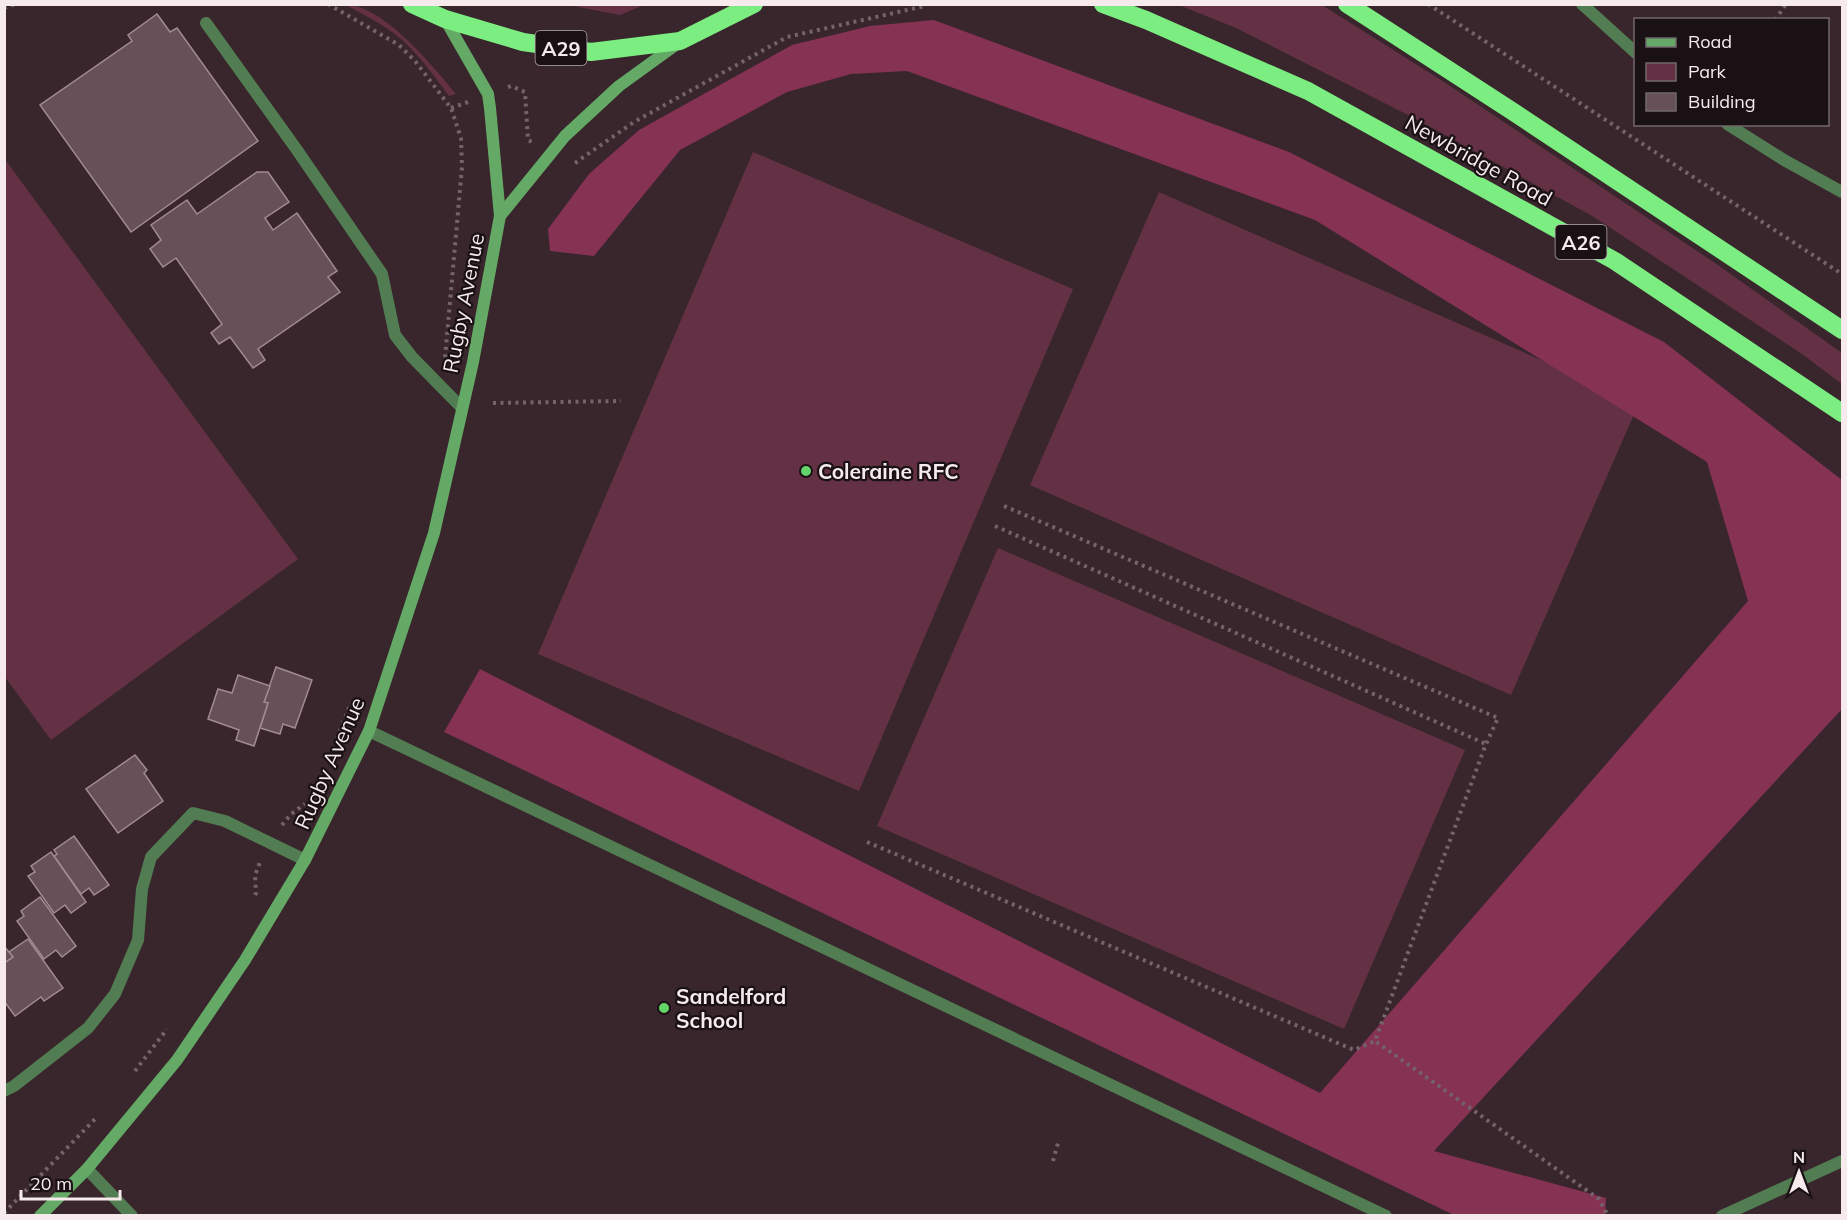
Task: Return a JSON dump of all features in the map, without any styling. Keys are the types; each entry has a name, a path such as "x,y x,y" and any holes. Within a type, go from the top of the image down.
{"highway":[{"name":"A29","path":"412,4 445,19 523,42 591,52 680,41 754,4"},
{"name":"Newbridge Road","path":"1103,4 1146,20 1308,91 1380,130 1615,261 1842,413"},
{"path":"1347,4 1842,330"}],"street":[{"path":"1582,4 1634,52"},
{"name":"Rugby Avenue","path":"40,1215 87,1169 177,1060 245,960 306,860 369,731 434,533 472,362 500,216 488,94 445,19"},
{"path":"206,23 359,238 382,274 395,335 412,357 462,408"},
{"name":"Rugby Avenue","path":"500,216 565,136 619,86 680,41"},
{"path":"1730,126 1842,192"},
{"path":"369,731 835,955 1386,1215"},
{"path":"4,1091 14,1086 88,1028 116,994 138,940 142,889 151,857 193,813 225,821 306,860"},
{"path":"1722,1215 1842,1161"},
{"path":"87,1169 132,1215"}],"path":[{"path":"4,8 16,4"},
{"path":"328,4 399,45 415,61 451,108 461,138 462,167 448,332 441,386"},
{"path":"572,165 634,122 787,37 926,4"},
{"path":"1428,4 1842,274"},
{"path":"1776,18 1785,4"},
{"path":"511,86 525,92 528,140"},
{"path":"493,403 621,401"},
{"path":"867,842 1354,1050 1375,1041 1486,744 1498,718 1004,506"},
{"path":"995,526 1486,744"},
{"path":"337,739 353,698"},
{"path":"284,823 291,814 306,803"},
{"path":"251,902 256,892 255,875 259,863"},
{"path":"129,1078 173,1022"},
{"path":"1375,1041 1599,1199 1608,1215"},
{"path":"4,1213 100,1114"},
{"path":"1053,1161 1058,1143"}],"green space":[{"path":"644,4 620,15 568,5"},
{"path":"346,5 360,7 391,26 421,54 456,94 449,96 421,59 395,34"},
{"path":"1179,5 1322,5 1441,80 1715,263 1842,353 1842,384 1802,354 1594,217 1414,118 1236,28"},
{"name":"Coleraine RFC","path":"753,152 1073,289 859,791 538,654"},
{"path":"4,158 298,559 51,740 5,677"},
{"path":"1159,192 1639,403 1511,695 1030,485"},
{"path":"998,548 1465,750 1344,1029 877,826"}],"shaded area":[{"path":"934,20 1289,152 1664,342 1842,480 1842,709 1434,1151 1606,1198 1605,1215 1454,1215 444,732 480,669 1320,1093 1748,601 1707,462 1315,220 907,71 851,74 787,92 680,150 594,256 550,251 548,229 589,174 639,130 792,45 870,26"}],"building":[{"path":"157,14 170,32 177,28 258,141 131,232 40,105 132,41 128,35"},
{"path":"257,172 268,172 289,202 265,218 273,230 297,213 337,271 328,277 340,292 258,349 265,360 253,368 230,337 219,344 211,333 222,324 176,258 163,267 150,249 161,240 151,225 187,200 197,214"},
{"path":"276,667 312,680 295,728 283,724 280,734 260,728 268,703 264,702"},
{"path":"238,675 270,686 264,702 268,703 254,746 236,740 239,730 208,719 218,689 232,693"},
{"path":"135,755 147,770 144,773 163,801 118,833 86,789"},
{"path":"74,836 109,885 94,895 89,888 81,894 54,856 57,854 54,850"},
{"path":"51,852 86,902 71,913 65,905 54,913 28,876 35,872 31,866"},
{"path":"40,897 76,946 62,957 56,950 44,959 17,921 24,916 21,911"},
{"path":"28,939 63,988 44,1001 41,997 15,1016 4,1001 4,963 13,957 9,952"},
{"path":"4,946 13,957 4,963"}],"place":[{"name":"Coleraine RFC","path":"806,471"},
{"name":"Sandelford School","path":"664,1008"}]}
